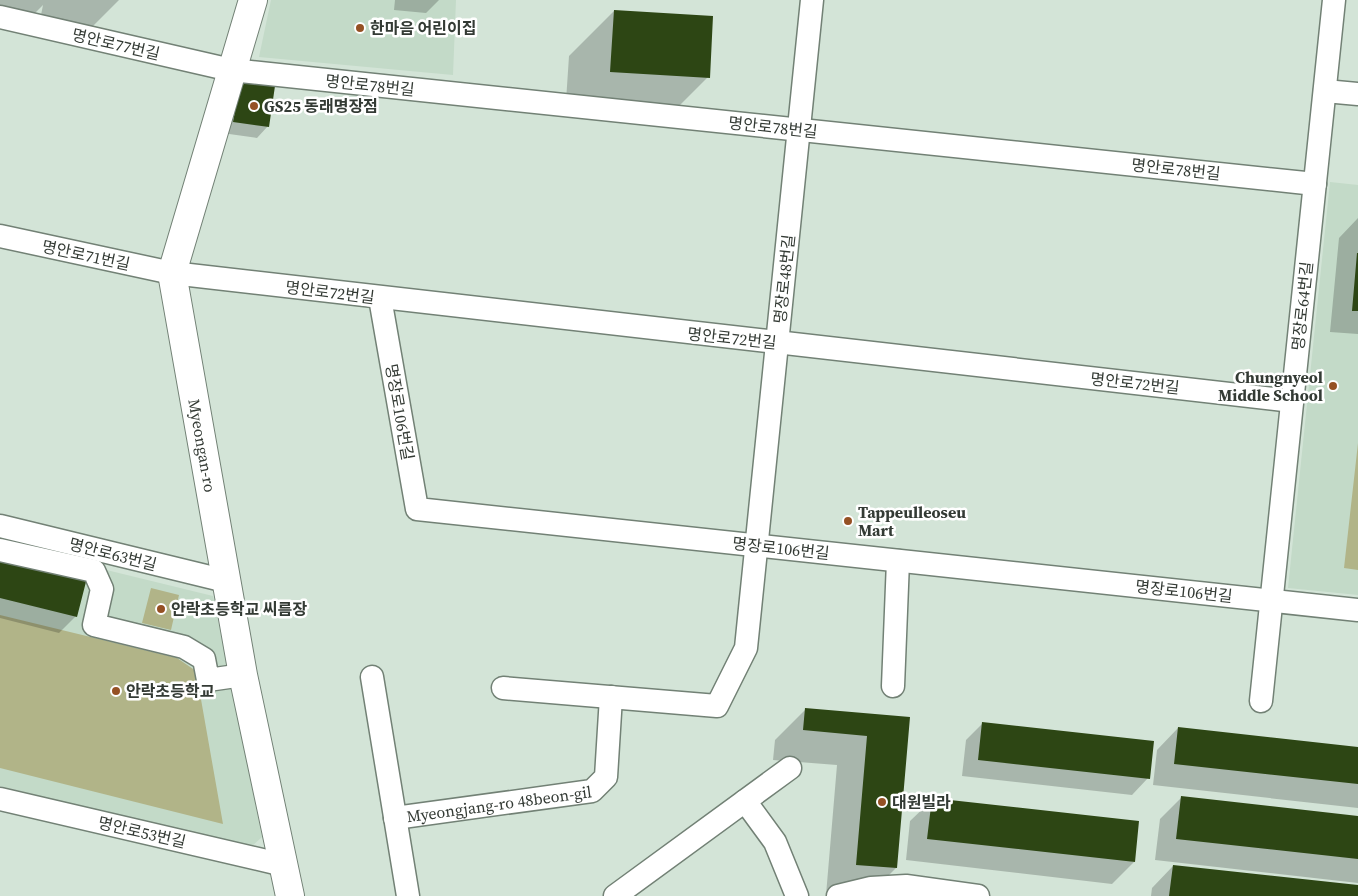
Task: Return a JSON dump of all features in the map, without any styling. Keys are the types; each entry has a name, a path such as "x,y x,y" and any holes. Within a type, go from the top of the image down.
{"main road":[{"name":"Myeongan-ro","path":"253,0 172,273 243,675 290,896"}],"street":[{"name":"명장로48번길","path":"611,697 717,706 746,648 812,0"},
{"name":"명장로64번길","path":"1262,701 1334,0"},
{"name":"명안로77번길","path":"0,17 231,70"},
{"name":"명안로78번길","path":"231,70 1315,184"},
{"path":"1325,91 1358,94"},
{"name":"명안로71번길","path":"0,236 172,273"},
{"name":"명안로72번길","path":"172,273 1292,401"},
{"name":"명장로106번길","path":"380,298 417,509 1358,610"},
{"name":"명안로63번길","path":"0,526 226,581"},
{"path":"0,550 94,572 102,589 94,625 184,646 204,659 208,680 243,675"},
{"path":"893,686 898,560"},
{"path":"372,678 408,896"},
{"path":"503,688 611,697"},
{"name":"Myeongjang-ro 48beon-gil","path":"395,818 592,791 606,777 611,697"},
{"path":"615,896 790,768"},
{"name":"명안로53번길","path":"0,800 284,865"},
{"path":"746,800 775,842 797,896"},
{"path":"838,896 871,888 906,886 978,896"}],"shaded area":[{"name":"한마음 어린이집","path":"271,0 456,0 453,75 259,57"},
{"name":"Chungnyeol Middle School","path":"1330,182 1358,185 1358,595 1288,588"},
{"name":"안락초등학교","path":"0,544 213,596 262,837 250,848 0,786"}],"green space":[{"path":"1358,443 1358,570 1344,568"},
{"name":"안락초등학교 씨름장","path":"151,588 179,595 171,630 142,623"},
{"path":"0,615 177,658 196,671 223,824 0,768"}],"building":[{"path":"614,10 713,16 710,78 610,72"},
{"name":"GS25 동래명장점","path":"245,82 275,86 269,127 233,122 239,90"},
{"path":"1357,253 1358,311 1352,311"},
{"path":"0,552 88,574 77,617 0,598"},
{"name":"대원빌라","path":"805,708 910,717 897,868 856,865 867,736 803,730"},
{"path":"982,722 1154,741 1150,779 978,760"},
{"path":"1178,727 1358,747 1358,784 1174,764"},
{"path":"1181,796 1358,816 1358,859 1176,839"},
{"path":"932,798 1139,821 1135,862 927,839"},
{"path":"1173,865 1358,885 1358,896 1169,896"}],"place":[{"name":"한마음 어린이집","path":"360,28"},
{"name":"GS25 동래명장점","path":"254,106"},
{"name":"Chungnyeol Middle School","path":"1333,386"},
{"name":"Tappeulleoseu Mart","path":"848,521"},
{"name":"안락초등학교 씨름장","path":"161,609"},
{"name":"안락초등학교","path":"116,691"},
{"name":"대원빌라","path":"882,802"}]}
